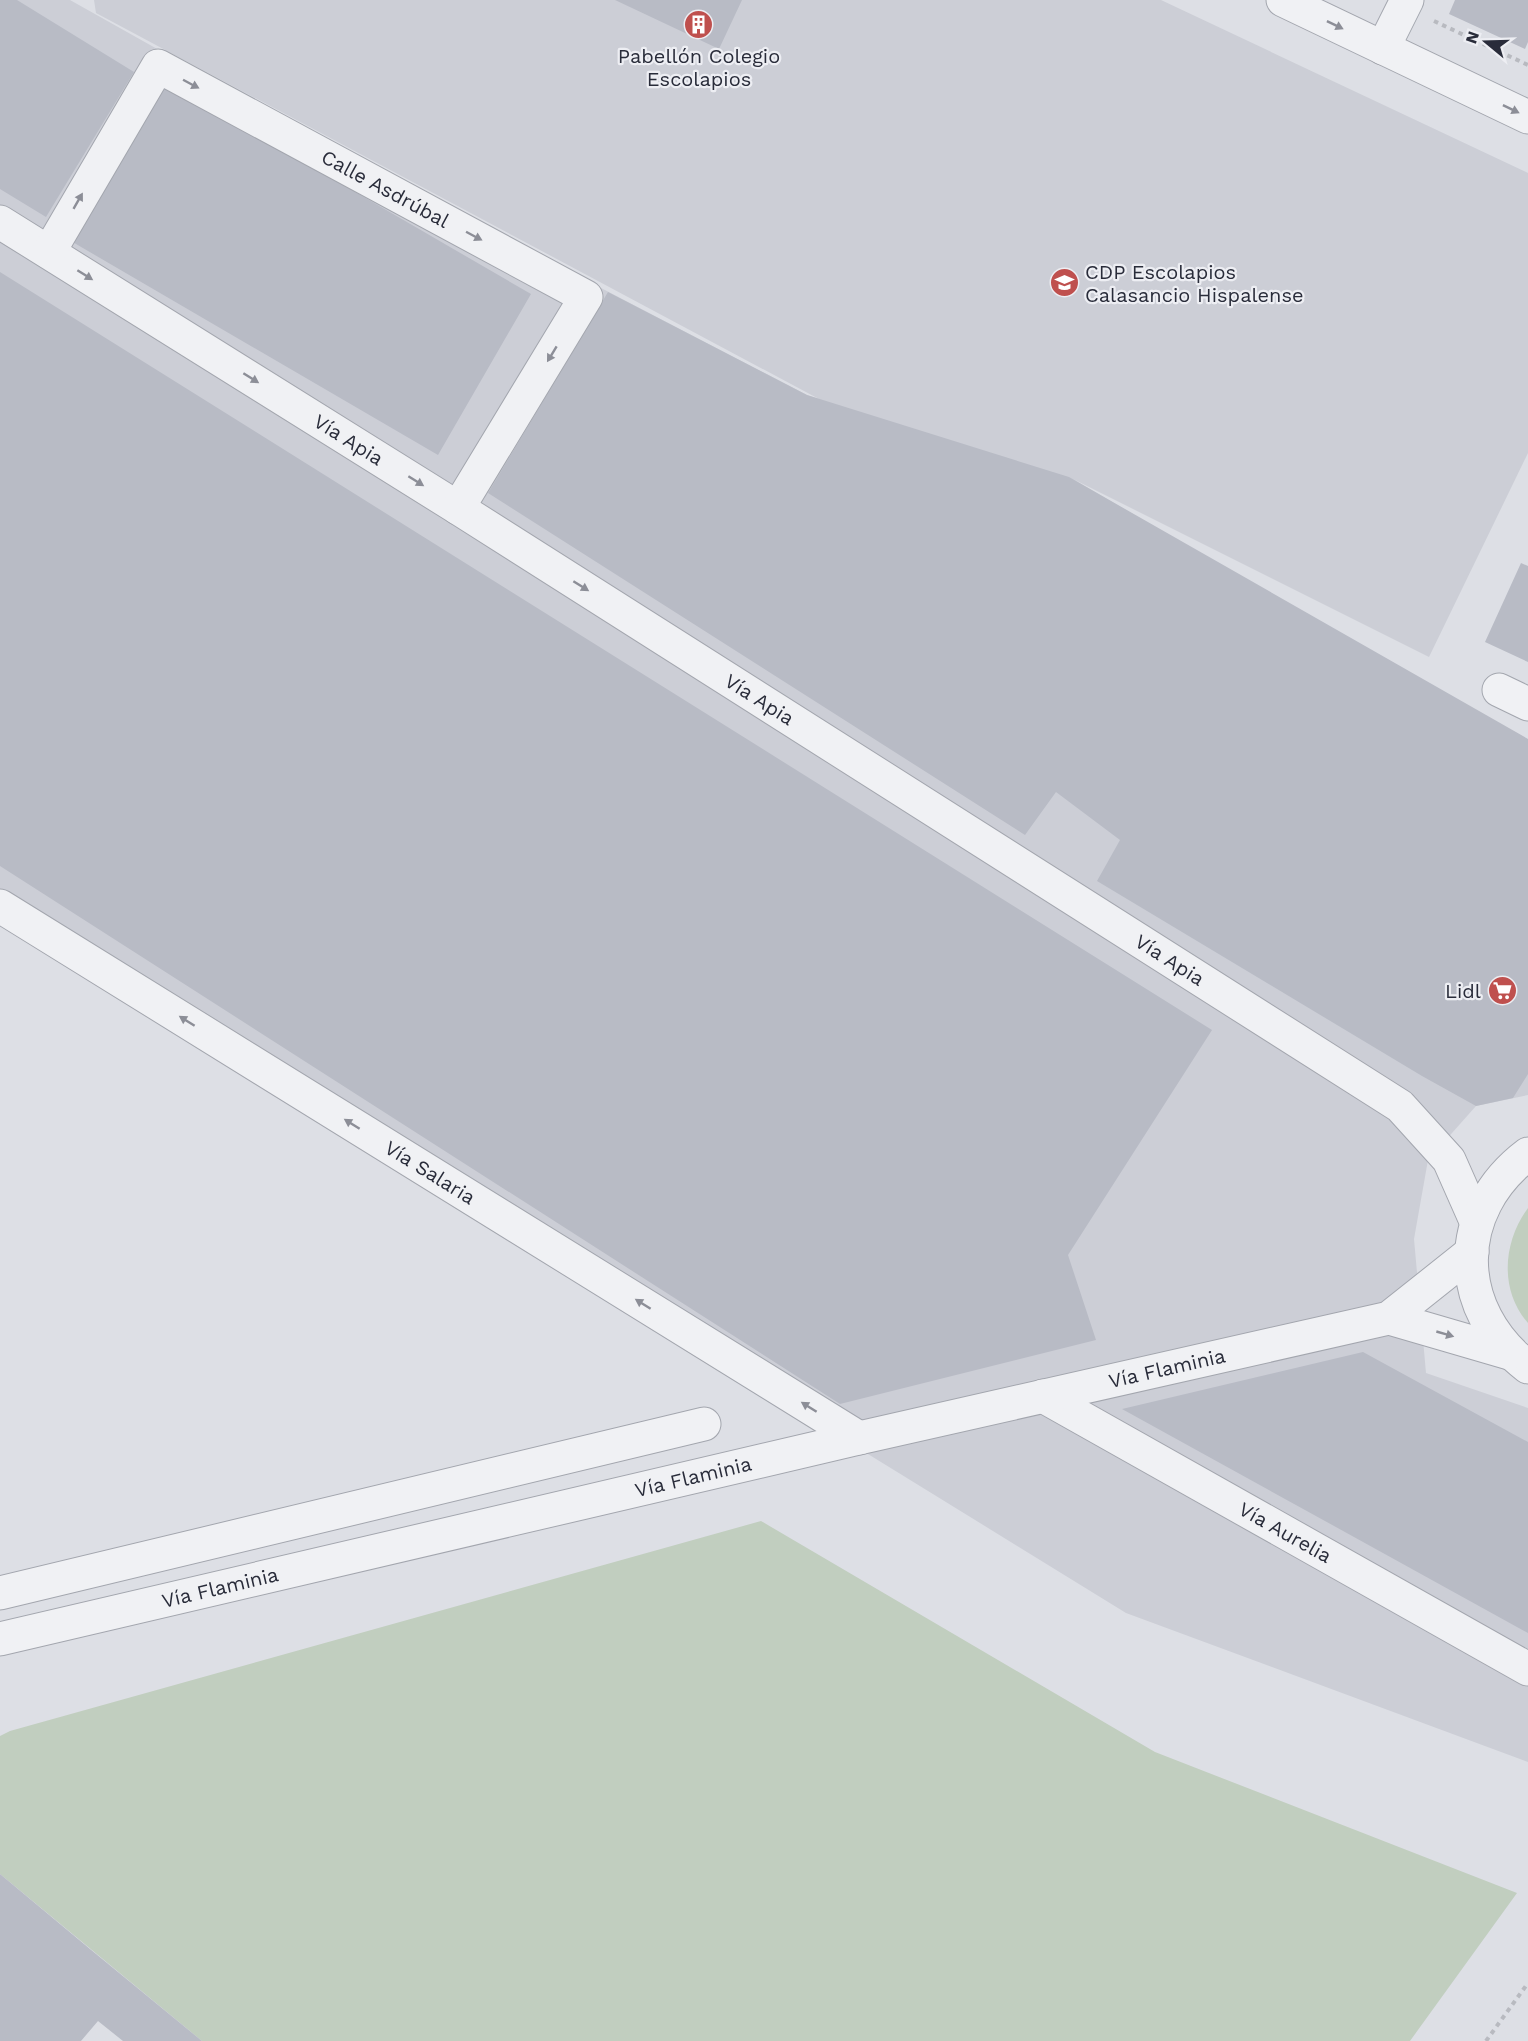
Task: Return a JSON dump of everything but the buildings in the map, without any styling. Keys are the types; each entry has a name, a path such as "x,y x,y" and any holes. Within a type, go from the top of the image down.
{"street":[{"path":"1282,0 1528,117"},
{"path":"1383,48 1405,3"},
{"name":"Calle Asdrúbal","path":"49,252 158,66 586,297 458,508"},
{"name":"Vía Apia","path":"0,222 458,508 1400,1106 1449,1160 1474,1237"},
{"path":"1498,690 1528,704"},
{"name":"Vía Salaria","path":"0,906 859,1438"},
{"path":"1519,1360 1484,1318 1472,1278 1474,1237 1486,1199 1509,1168 1528,1154"},
{"name":"Vía Flaminia","path":"1389,1318 1474,1237"},
{"name":"Vía Flaminia","path":"0,1640 859,1438 1389,1318 1519,1360"},
{"name":"Vía Aurelia","path":"1043,1396 1528,1669"},
{"path":"0,1593 704,1424"}],"path":[{"path":"1405,3 1528,65"},
{"path":"1486,2041 1528,1983"}],"shaded area":[{"path":"0,0 70,0 351,158 807,395 819,399 96,13 94,0 1161,0 1528,173 1528,453 1429,657 1073,479 1528,746 1528,1095 1476,1106 1428,1160 1414,1239 1426,1373 1528,1408 1528,1762 1126,1613 0,919"}],"green space":[{"path":"1528,1208 1528,1323 1512,1296 1508,1266 1513,1236"},
{"path":"761,1521 1155,1752 1517,1893 1410,2041 202,2041 0,1874 0,1736 10,1731"}],"place":[{"name":"Pabellón Colegio Escolapios","path":"699,25"},
{"name":"CDP Escolapios Calasancio Hispalense","path":"1064,283"},
{"name":"Lidl","path":"1502,991"}]}
